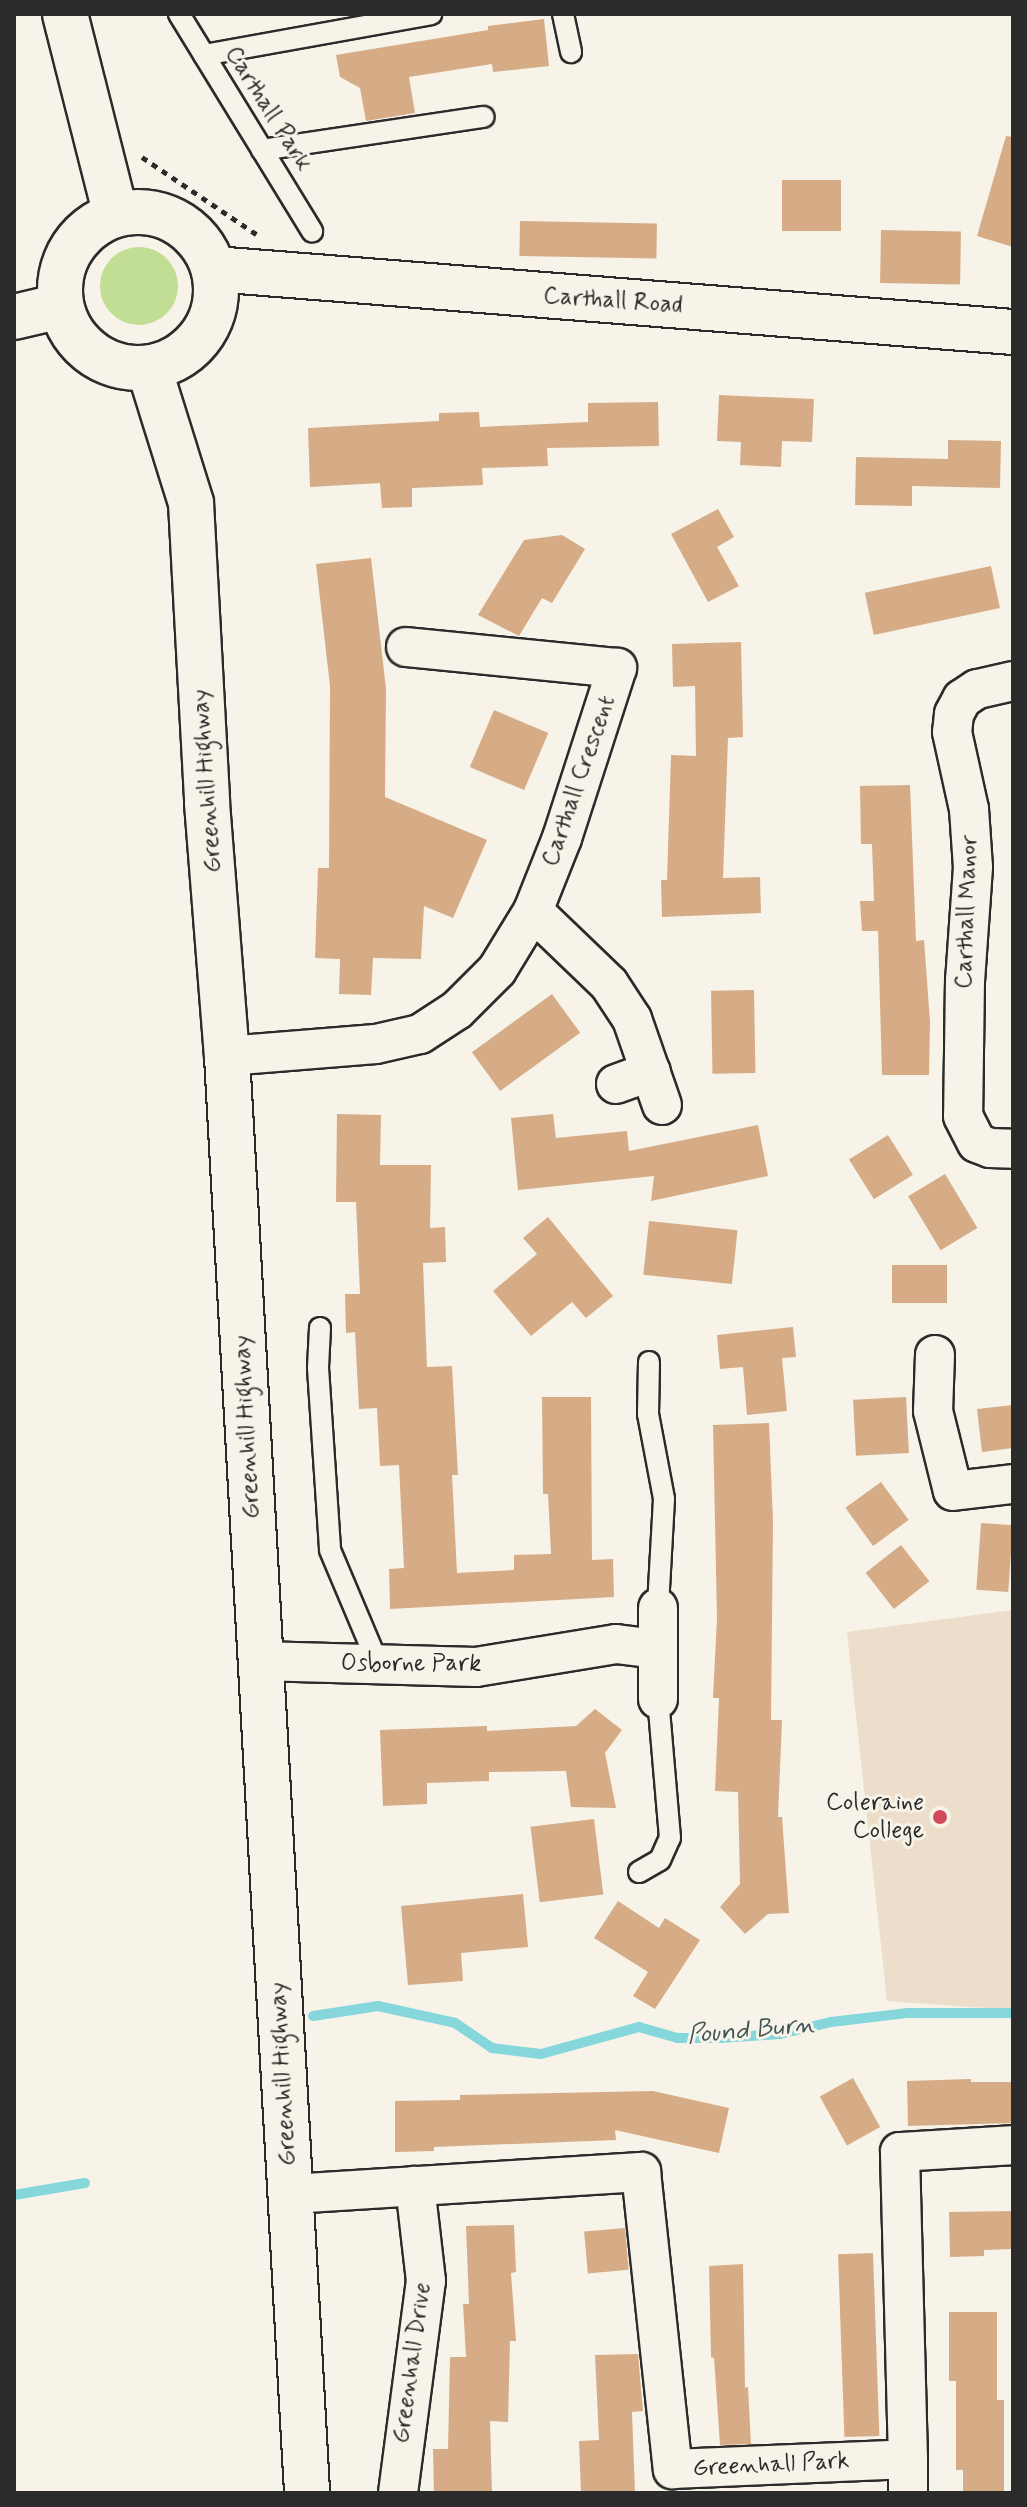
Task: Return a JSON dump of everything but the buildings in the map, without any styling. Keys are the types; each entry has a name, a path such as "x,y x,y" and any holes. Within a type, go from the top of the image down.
{"main road":[{"path":"65,14 116,215"},
{"path":"140,211 165,216 195,238 214,269 217,296 210,322 196,344 174,360 149,368 125,368 103,360 83,347 69,328 61,306 60,282 65,260 77,240 95,224 116,215 140,211"},
{"name":"Carthall Road","path":"214,269 1013,332"},
{"path":"14,317 61,306"},
{"name":"Greenhill Highway","path":"149,368 191,503 207,803 227,1056 307,2493"}],"street":[{"name":"Carthall Crescent","path":"227,1056 376,1044 420,1034 457,1010 497,970 533,911 562,838 617,668 406,647"},
{"name":"Carthall Manor","path":"1013,681 977,689 962,699 954,714 952,732 969,809 973,867 965,980 963,1116 977,1143 990,1148 1013,1149"},
{"path":"533,911 609,984 632,1019 656,1088 616,1084"},
{"path":"935,1355 933,1411 953,1491 1013,1484"},
{"path":"658,1608 658,1699"},
{"name":"Osborne Park","path":"259,1661 476,1667 616,1644 657,1649"},
{"name":"Greenhall Park","path":"290,2194 641,2172 673,2469 908,2476 900,2152 1013,2145"},
{"name":"Greenhall Drive","path":"398,2493 426,2281 415,2186"}],"lane":[{"name":"Carthall Park","path":"179,14 312,231"},
{"path":"204,55 431,14"},
{"path":"563,14 571,52"},
{"path":"262,150 484,117"},
{"path":"320,1328 318,1368 330,1550 379,1666"},
{"path":"649,1362 648,1414 664,1499 658,1608"},
{"path":"639,1872 660,1860 670,1838 658,1699"}],"path":[{"path":"138,154 154,168 258,235"}],"shaded area":[{"name":"Coleraine College","path":"1013,1610 1013,2010 887,2001 847,1632"}],"green space":[{"path":"139,247 154,250 166,259 175,271 178,286 175,301 166,313 154,322 139,325 124,322 112,313 103,301 100,286 103,271 112,259 124,250"}],"waterway":[{"name":"Pound Burn","path":"313,2016 378,2006 455,2023 492,2048 541,2054 639,2027 677,2038 721,2038 780,2034 831,2022 908,2013 1013,2013"},
{"name":"Pound Burn","path":"14,2195 85,2183"}],"place":[{"name":"Coleraine College","path":"940,1817"}]}
